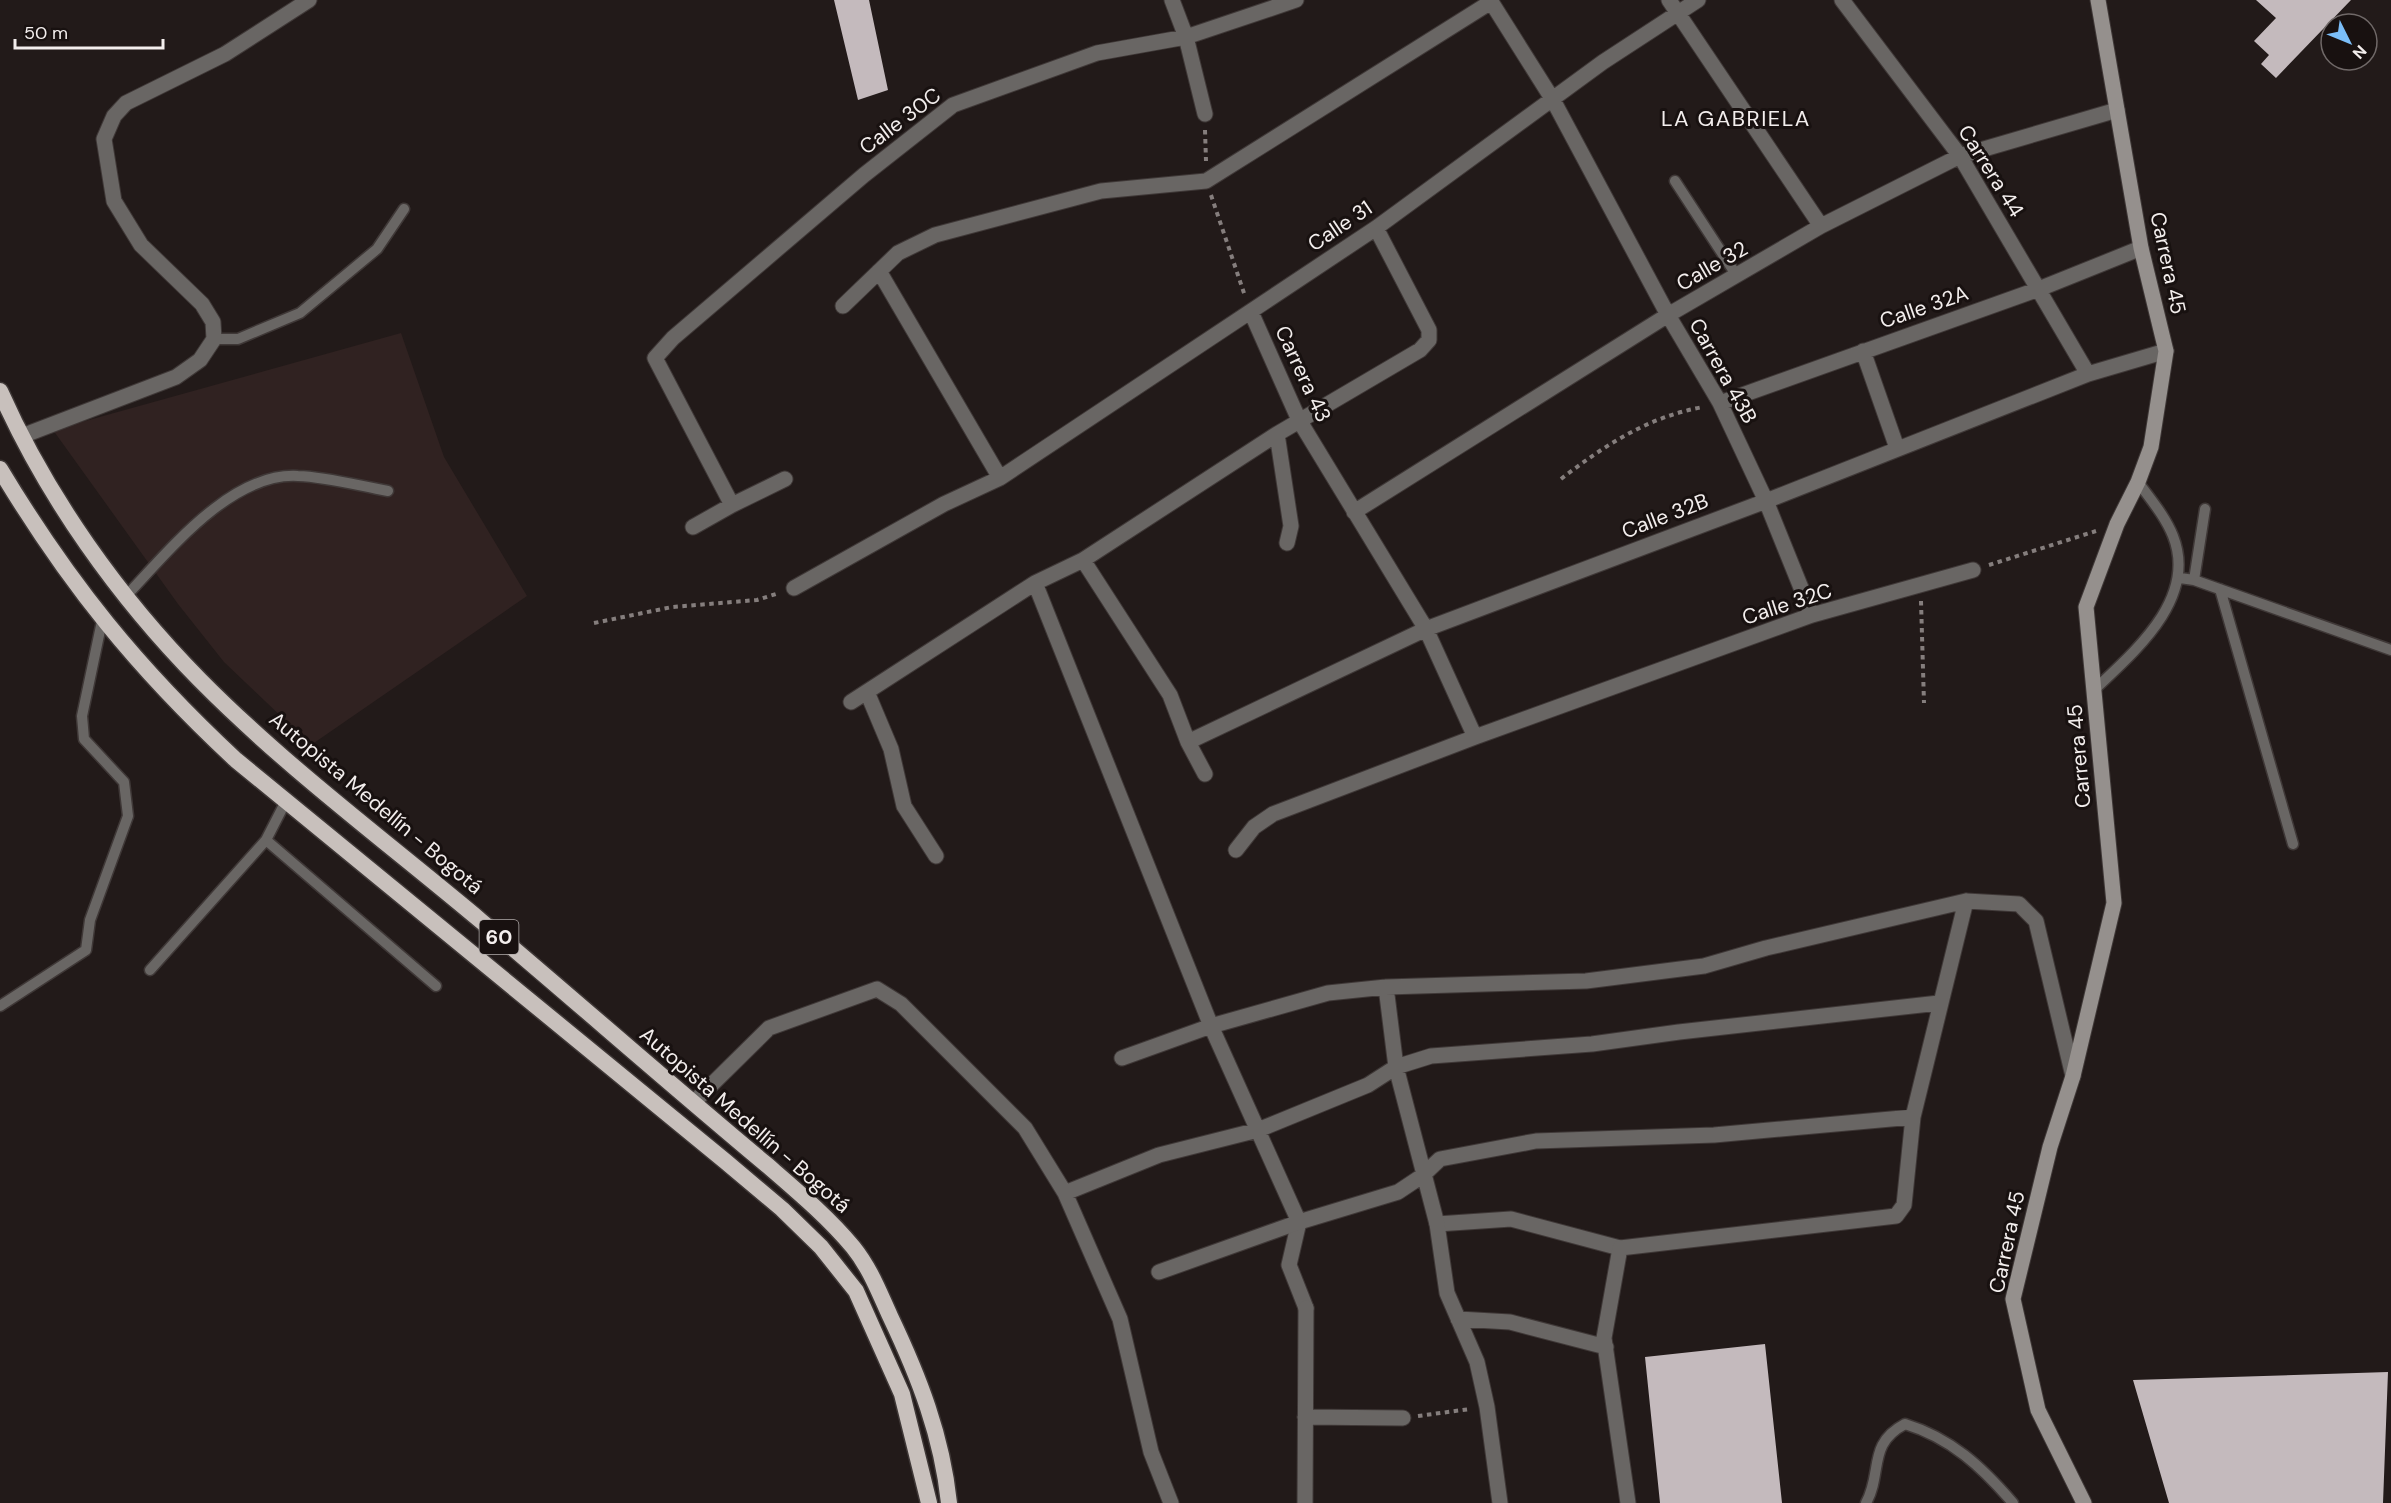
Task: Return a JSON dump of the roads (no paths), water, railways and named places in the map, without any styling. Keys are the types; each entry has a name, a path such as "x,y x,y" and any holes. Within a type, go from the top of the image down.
{"highway":[{"name":"Autopista Medellín - Bogotá","path":"0,391 22,436 59,501 126,596 200,680 282,755 823,1215 854,1249 873,1277 924,1391 945,1470 949,1503"},
{"name":"Autopista Medellín - Bogotá","path":"0,469 40,536 102,621 189,716 286,801 734,1167 821,1247 856,1291 902,1394 929,1503"}],"main road":[{"name":"Carrera 45","path":"2084,1503 2038,1410 2013,1299 2050,1147 2073,1076 2114,903 2086,607 2117,524 2138,482 2151,447 2166,351 2141,248 2098,0"}],"street":[{"path":"22,436 176,377 200,360 214,339 213,322 202,304 141,245 114,201 104,139 114,117 126,103 153,87 225,54 309,0"},
{"path":"1172,0 1186,37 1205,114"},
{"name":"Calle 30C","path":"732,505 655,358 673,338 855,183 953,105 1097,53 1186,37 1296,0"},
{"path":"1670,0 1821,226"},
{"name":"Calle 31","path":"794,588 944,504 1000,478 1376,228 1603,62 1698,0"},
{"name":"Carrera 44","path":"1842,0 1960,156 2088,374"},
{"path":"843,306 898,253 935,234 1101,190 1206,182 1490,1"},
{"name":"Carrera 43B","path":"1490,1 1553,100 1668,315 1720,404 1766,501 1812,615"},
{"name":"Calle 32","path":"1354,512 1668,315 1821,226 1960,156 2117,110"},
{"path":"851,702 1035,583 1083,560 1299,420 1420,350 1429,340 1429,330 1376,228"},
{"name":"Calle 32A","path":"1720,404 2039,289 2141,248"},
{"path":"879,271 1000,478"},
{"name":"Carrera 43","path":"1251,312 1299,420 1426,629 1475,736"},
{"path":"1863,351 1897,448"},
{"name":"Calle 32B","path":"1188,742 1426,629 1766,501 2088,374 2166,351"},
{"path":"1277,434 1291,526 1287,543"},
{"path":"693,527 785,478"},
{"path":"1083,560 1170,695 1188,742 1205,774"},
{"name":"Calle 32C","path":"1236,850 1254,827 1273,814 1475,736 1812,615 1973,570"},
{"path":"1035,583 1211,1026 1299,1222 1288,1265 1306,1308 1305,1503"},
{"path":"867,692 891,749 904,806 936,856"},
{"path":"1122,1058 1211,1026 1328,993 1386,987 1586,981 1704,966 1766,948 1966,901 2019,904 2036,921 2073,1076"},
{"path":"1437,1224 1511,1220 1620,1248 1896,1216 1904,1205 1913,1117 1966,901"},
{"path":"1386,987 1396,1067 1422,1176 1437,1224 1447,1293 1477,1362 1487,1407 1500,1503"},
{"path":"693,1103 769,1028 877,989 901,1004 1025,1128 1065,1192 1120,1319 1151,1452 1171,1503"},
{"path":"1065,1192 1159,1155 1258,1130 1368,1085 1396,1067 1431,1056 1593,1044 1679,1032 1940,1003"},
{"path":"1159,1272 1299,1222 1398,1191 1422,1176 1440,1159 1536,1141 1714,1135 1913,1117"},
{"path":"1620,1248 1604,1338 1628,1503"},
{"path":"1458,1319 1510,1322 1606,1347"},
{"path":"1305,1417 1403,1418"}],"lane":[{"path":"1675,181 1737,276"},
{"path":"214,339 238,339 300,313 377,249 404,209"},
{"path":"126,596 195,525 247,486 296,476 388,491"},
{"path":"2094,690 2132,653 2163,616 2180,578 2174,538 2162,515 2138,482"},
{"path":"2194,580 2205,509"},
{"path":"2180,578 2220,588 2391,650"},
{"path":"2220,588 2293,844"},
{"path":"0,1006 86,950 90,920 128,816 124,782 84,739 82,716 102,621"},
{"path":"150,970 266,840 286,801"},
{"path":"266,840 436,986"},
{"path":"1866,1503 1884,1442 1889,1432 1905,1424 1923,1429 1951,1444 1985,1470 2013,1503"}],"district":[{"name":"LA GABRIELA","path":"1736,118"}]}
